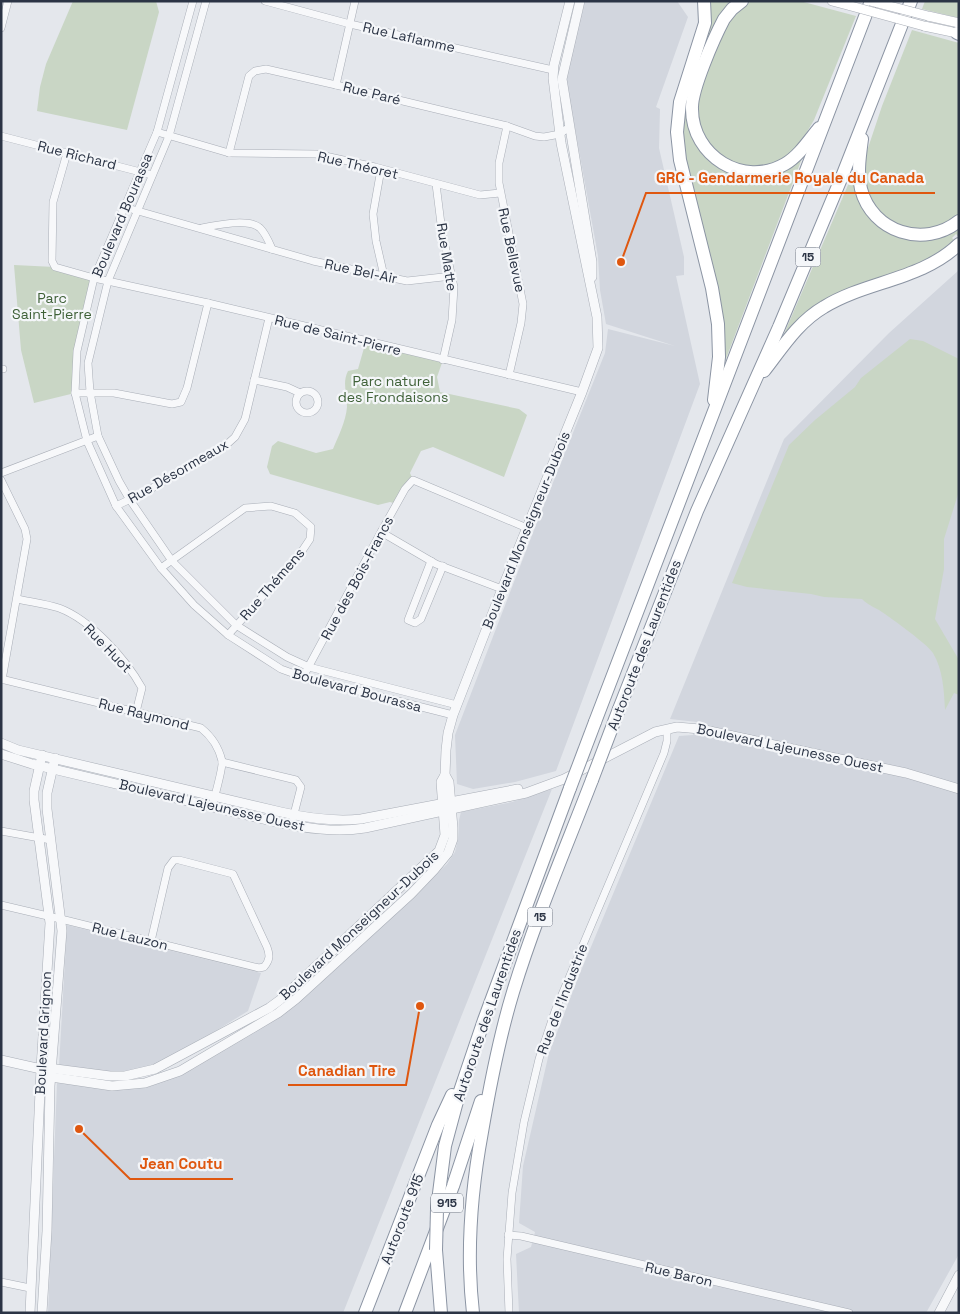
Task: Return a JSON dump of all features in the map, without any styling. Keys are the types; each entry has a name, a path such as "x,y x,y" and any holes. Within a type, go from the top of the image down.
{"highway":[{"path":"704,1 705,23 680,102 677,132 680,160 712,288 719,329 719,357 711,420"},
{"path":"742,1 724,19 692,99 693,122 703,146 714,158 730,168 744,172 764,172 792,159 826,120"},
{"name":"Autoroute des Laurentides","path":"441,1313 436,1250 437,1209 442,1164 449,1126 472,1055 594,722 871,1"},
{"name":"Autoroute des Laurentides","path":"473,1313 470,1253 471,1214 477,1158 496,1056 513,992 619,709 685,540 782,318 863,124 911,1"},
{"path":"863,124 859,168 860,184 866,202 875,215 891,228 910,235 936,233 951,227 959,221"},
{"path":"750,389 794,332 820,309 850,294 927,266 942,258 959,244"},
{"name":"Autoroute 915","path":"365,1313 438,1125 472,1055"},
{"name":"915","path":"405,1313 453,1186 496,1056"}],"main road":[{"path":"832,1 924,26 958,31"},
{"path":"871,1 928,16 958,31"}],"street":[{"path":"1,28 8,1"},
{"name":"Boulevard Bourassa","path":"192,1 157,132 94,278 77,350 75,392 87,441 116,506 161,568 194,605 228,635 281,669 304,677 453,715"},
{"name":"Boulevard Bourassa","path":"206,1 169,136 108,281 92,341 88,363 90,392 98,436 130,500 172,560 236,625 286,658 309,667 457,705"},
{"name":"Rue Laflamme","path":"265,1 350,24 553,70"},
{"path":"336,84 355,1"},
{"path":"570,1 580,2"},
{"name":"Boulevard Monseigneur-Dubois","path":"1,1060 52,1072 126,1076 155,1069 180,1058 269,1008 295,987 433,858 443,844 447,806 441,782 446,775 448,733 453,715 596,356 598,340 597,317 560,134 553,70 570,1"},
{"name":"Boulevard Monseigneur-Dubois","path":"580,2 562,74 592,262 592,285"},
{"name":"Rue Paré","path":"229,153 249,76 256,71 266,70 336,84 507,126 544,137 560,134"},
{"path":"168,93 180,96"},
{"name":"Rue Bellevue","path":"507,126 498,163 498,183 524,304 522,323 509,374"},
{"path":"560,134 569,127"},
{"name":"Rue Théoret","path":"157,132 229,153 316,154 480,195 500,192"},
{"name":"Rue Richard","path":"1,136 152,175"},
{"name":"Rue de Saint-Pierre","path":"67,153 53,202 52,261 56,267 94,278 208,303 582,392"},
{"path":"381,169 373,214 376,241 384,276"},
{"name":"Rue Matte","path":"436,184 442,232 454,287 452,320 443,360"},
{"name":"Rue Bel-Air","path":"124,207 313,261 407,281 452,276"},
{"name":"Rue Bel-Air","path":"199,228 251,224 260,228 272,249"},
{"path":"75,392 114,393 172,404 181,402 187,388 208,303"},
{"name":"Rue Désormeaux","path":"116,506 225,446 235,437 245,419 269,318"},
{"path":"80,339 92,341"},
{"path":"254,380 287,387 300,393"},
{"path":"1,473 98,436"},
{"path":"1,480 25,529 27,539 2,680"},
{"name":"Rue des Bois-Francs","path":"304,677 381,532 412,480 527,528"},
{"name":"Rue Thémens","path":"161,568 245,508 271,506 295,513 312,527 310,539 298,557 228,635"},
{"path":"381,532 432,562 502,589"},
{"path":"432,562 408,620 415,623 421,619 443,566"},
{"name":"Rue Huot","path":"17,599 59,608 84,622 117,653 142,688 136,712"},
{"name":"Rue Raymond","path":"2,680 202,728 209,734 222,762"},
{"name":"Boulevard Lajeunesse Ouest","path":"1,754 52,769 291,825 339,830 354,830 516,790 541,787 564,779 649,735 667,729 686,727 906,773 959,789"},
{"name":"Rue de l'Industrie","path":"509,1313 507,1287 508,1235 512,1193 520,1145 545,1036 664,753 668,741 667,729"},
{"name":"Boulevard Lajeunesse Ouest","path":"1,743 18,750 294,815 349,820 447,806"},
{"name":"Boulevard Grignon","path":"30,1313 49,916 34,800 42,755"},
{"name":"Boulevard Grignon","path":"42,1313 47,1230 52,1072 62,919 47,801 55,758"},
{"path":"212,807 222,762 296,780 301,787 291,825"},
{"path":"1,831 51,840"},
{"name":"Rue Lauzon","path":"1,906 62,919 259,968 267,964 270,954 233,874 174,860 168,868 151,941"},
{"name":"Rue Baron","path":"508,1235 528,1238 849,1313"},
{"path":"939,1313 959,1275"},
{"path":"1,1282 30,1288"}],"shaded area":[{"path":"585,1 677,1 688,17 656,107 660,109 659,148 684,257 684,275 676,276 700,384 556,771 515,782 473,789 457,784 455,735 605,353 608,329 675,346 606,324 600,290 598,256 567,84 567,73"},
{"path":"959,270 959,1254 926,1313 519,1313 516,1254 531,1247 535,1232 519,1223 523,1166 549,1053 578,978 679,736 693,735 697,722 670,719 784,439 889,333"},
{"path":"552,789 343,1313 48,1313 57,1083 120,1089 145,1088 193,1069 277,1016 418,892 447,864 455,852 461,812 512,802"},
{"path":"67,925 261,973 248,1011 149,1072 118,1075 59,1066"}],"green space":[{"path":"73,1 156,1 159,12 127,130 37,111 40,87 46,64"},
{"path":"708,1 733,1 688,120 736,174 804,153 721,372 680,139 683,106"},
{"path":"751,1 800,1 856,16 814,120 798,147 792,154 773,165 742,167 712,151 696,119 700,88 730,18"},
{"path":"925,1 959,1 959,18 922,9"},
{"path":"912,30 959,43 959,215 942,227 910,231 881,215 864,186 865,157 882,106"},
{"path":"851,178 855,179 900,237 916,240 931,239 945,235 959,227 959,237 956,234 952,238 956,242 932,259 884,277 781,341"},
{"name":"Parc Saint-Pierre","path":"14,265 55,267 94,278 77,351 75,393 34,403 21,350"},
{"path":"910,339 923,341 959,359 959,491 944,539 944,569 935,619 959,660 959,695 954,693 945,710 941,673 933,653 910,633 862,599 824,597 747,587 732,583 789,445 815,420 855,387 861,378"},
{"name":"Parc naturel des Frondaisons","path":"366,341 443,360 437,377 440,392 519,409 527,415 504,477 433,447 421,451 410,473 413,480 397,504 390,502 378,505 270,474 267,467 272,446 278,441 316,453 333,449 342,429 347,407 346,375 348,371 358,369"}],"place":[{"name":"GRC - Gendarmerie Royale du Canada","path":"621,262"},
{"name":"Canadian Tire","path":"420,1006"},
{"name":"Jean Coutu","path":"79,1129"}]}
